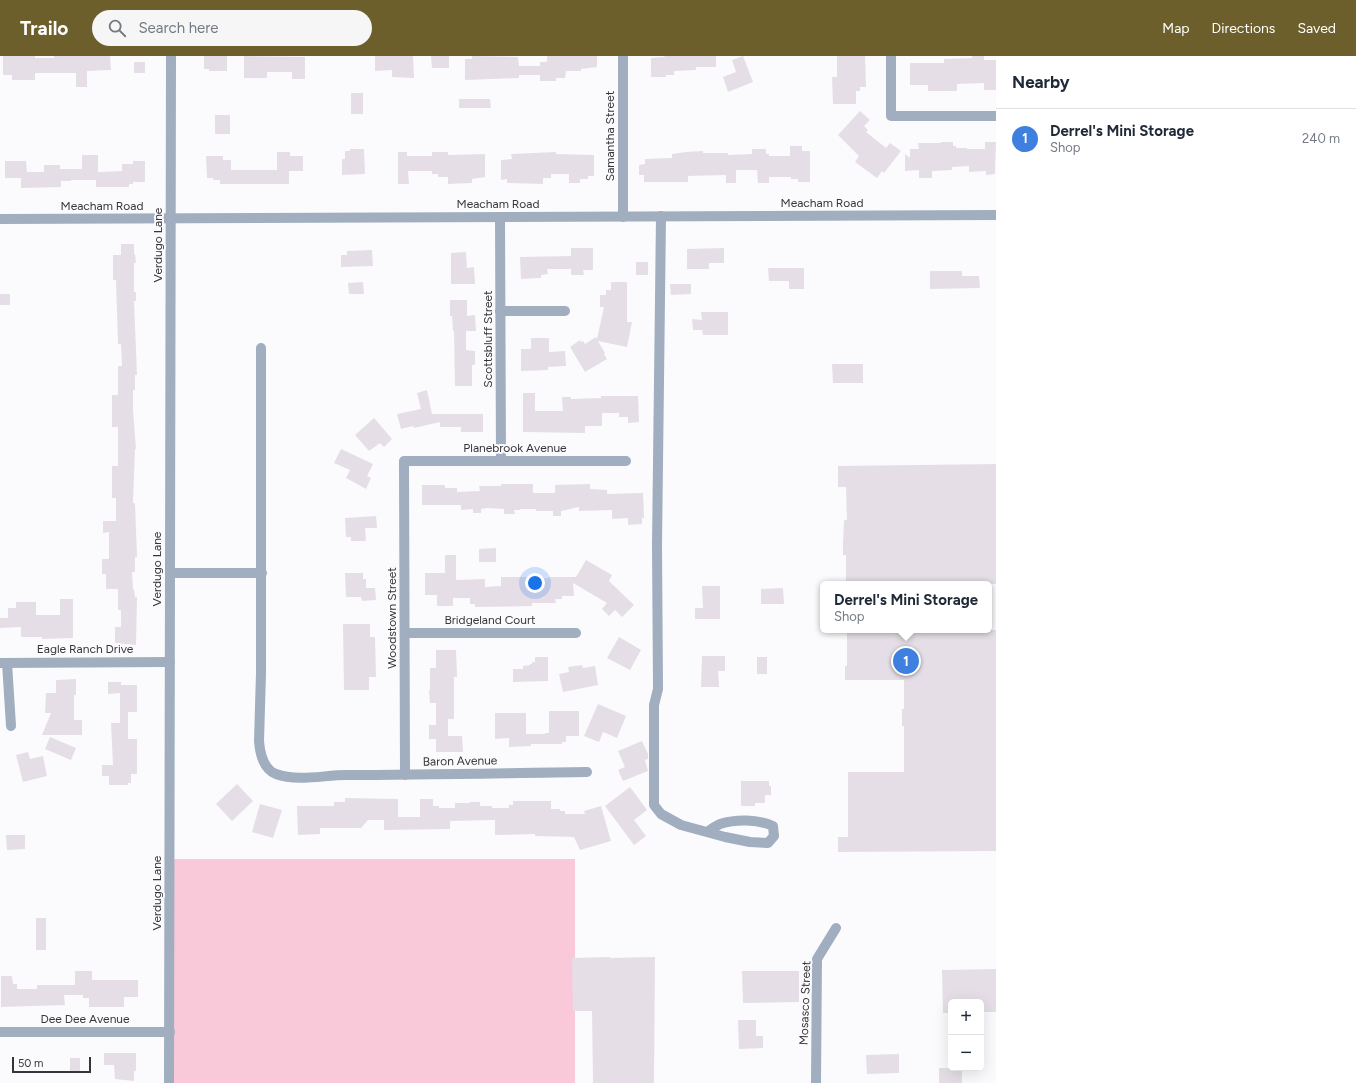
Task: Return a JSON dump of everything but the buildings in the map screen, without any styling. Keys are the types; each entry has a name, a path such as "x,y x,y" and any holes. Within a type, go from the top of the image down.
{"street":[{"name":"Verdugo Lane","path":"169,1083 171,56"},
{"name":"Samantha Street","path":"623,56 623,217"},
{"path":"891,56 891,116 996,116"},
{"name":"Meacham Road","path":"0,219 996,215"},
{"path":"661,216 657,538 658,689 654,705 654,805 662,814 681,825 707,832 750,842 768,843 774,836 773,826 764,822 736,821 719,824 707,832"},
{"name":"Scottsbluff Street","path":"500,217 501,461"},
{"path":"500,311 566,311"},
{"name":"Baron Avenue","path":"261,348 262,573 259,741 263,762 269,770 276,774 288,777 332,775 587,772"},
{"name":"Planebrook Avenue","path":"404,461 626,461"},
{"name":"Woodstown Street","path":"404,461 405,775"},
{"path":"170,573 262,573"},
{"name":"Bridgeland Court","path":"404,634 576,633"},
{"name":"Eagle Ranch Drive","path":"3,663 170,662"},
{"path":"3,663 11,726"},
{"name":"Mosasco Street","path":"816,1083 817,959 836,928"},
{"name":"Dee Dee Avenue","path":"0,1032 170,1032"}],"shaded area":[{"path":"171,859 575,859 575,1083 171,1083"}],"place":[{"name":"Derrel's Mini Storage","path":"906,661"}]}
